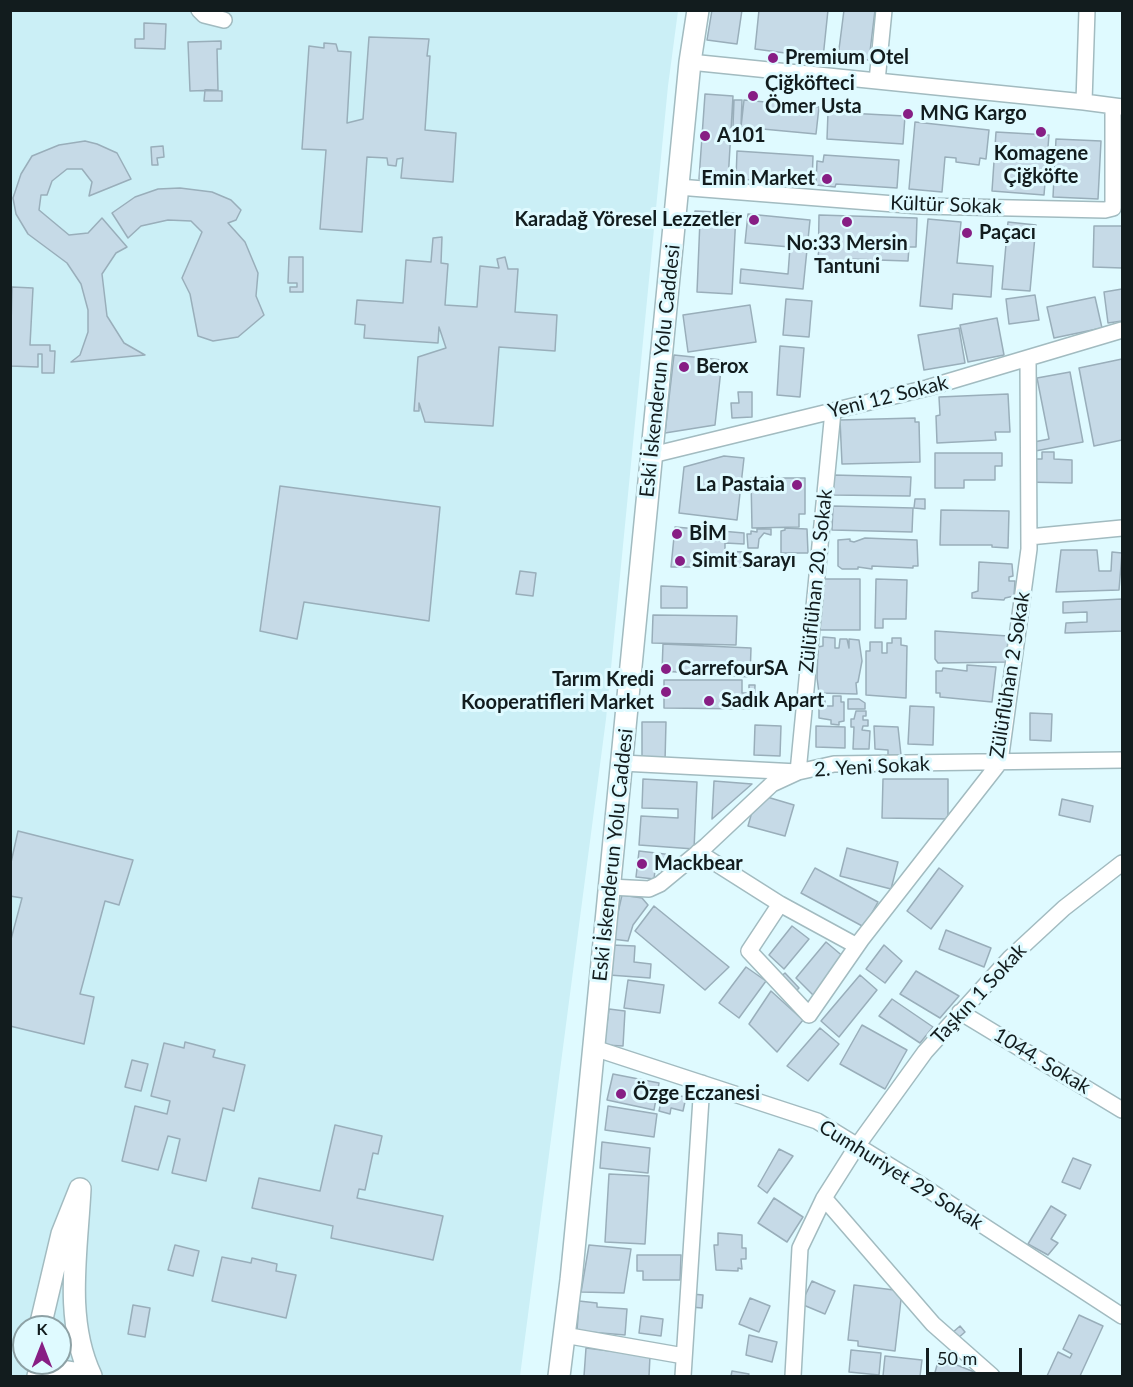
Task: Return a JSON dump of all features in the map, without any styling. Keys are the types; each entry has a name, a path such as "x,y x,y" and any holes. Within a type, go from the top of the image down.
{"street":[{"path":"199,10 204,15 224,20"},
{"name":"Eski İskenderun Yolu Caddesi","path":"559,1377 594,1048 690,62 698,10"},
{"path":"877,81 884,10"},
{"path":"1084,102 1087,10"},
{"path":"690,62 1118,106"},
{"name":"Kültür Sokak","path":"678,187 920,206 1105,210 1113,207 1118,106"},
{"name":"Yeni 12 Sokak","path":"651,455 927,388 1122,330"},
{"name":"Zülüflühan 2 Sokak","path":"780,904 749,951 809,1015 857,946 1000,762 1029,549 1028,358"},
{"name":"Zülüflühan 20. Sokak","path":"798,772 833,411"},
{"path":"1029,537 1122,528"},
{"name":"2. Yeni Sokak","path":"622,763 798,772 834,764 1122,760"},
{"path":"609,887 649,889 660,884 772,784 798,772"},
{"path":"698,852 780,904 857,946"},
{"name":"Taşkın 1 Sokak","path":"793,1377 800,1248 824,1198 857,1146 925,1052 1010,958 1064,908 1122,863"},
{"name":"1044. Sokak","path":"960,1012 1122,1110"},
{"name":"Cumhuriyet 29 Sokak","path":"594,1048 817,1121 1122,1316"},
{"path":"683,1377 702,1083"},
{"path":"43,1315 62,1234 80,1190 75,1278 76,1332 91,1377"},
{"path":"824,1198 933,1323 992,1377"},
{"path":"564,1335 684,1356"},
{"path":"38,1377 54,1371 70,1371 83,1377"}],"shaded area":[{"path":"10,11 678,11 668,86 606,719 520,1376 11,1376"}],"building":[{"path":"712,10 742,10 737,44 707,40"},
{"path":"759,10 828,10 823,58 755,49"},
{"path":"844,10 875,10 869,60 838,57"},
{"path":"144,23 166,24 165,49 135,48 135,39 144,39"},
{"path":"369,37 429,39 425,130 456,133 453,182 401,178 403,158 397,159 396,166 388,165 387,158 367,157 362,232 320,229 326,150 302,149 309,46 324,48 324,43 336,44 338,51 351,52 347,123 363,119"},
{"path":"221,41 221,49 217,49 218,90 190,91 188,42"},
{"path":"205,90 222,91 222,101 204,101"},
{"path":"705,94 733,96 728,181 699,179"},
{"path":"734,100 742,100 741,126 733,126"},
{"path":"744,100 819,107 816,134 741,127"},
{"path":"828,112 905,116 903,144 827,139"},
{"path":"915,122 989,130 986,159 980,158 979,165 956,162 956,158 945,157 942,192 909,189"},
{"path":"996,132 1049,135 1044,195 992,191"},
{"path":"1056,139 1101,141 1098,199 1053,197"},
{"path":"85,141 117,153 131,179 89,196 92,182 82,169 67,169 52,181 47,195 41,195 39,210 69,235 88,233 102,218 127,247 116,253 102,274 107,316 124,343 145,355 71,362 80,355 88,332 88,310 81,284 67,263 28,234 16,214 13,198 21,174 32,156 59,145"},
{"path":"163,146 164,157 157,158 158,165 152,165 151,147"},
{"path":"737,151 813,156 812,183 736,179"},
{"path":"824,155 899,160 897,188 816,185 817,161 823,162"},
{"path":"180,188 212,192 231,200 241,210 236,220 228,223 245,242 258,273 256,296 264,315 238,337 213,341 198,336 190,294 182,278 202,232 191,221 168,220 141,226 128,238 112,213 135,197 158,189"},
{"path":"695,211 736,213 732,294 697,292 700,220 694,220"},
{"path":"748,214 810,220 803,289 740,283 741,269 788,274 790,247 745,243"},
{"path":"819,215 917,218 916,247 909,247 908,261 847,259 847,273 818,273"},
{"path":"928,219 961,222 957,263 993,266 991,297 953,294 952,309 920,306"},
{"path":"1008,222 1036,225 1030,291 1002,289"},
{"path":"1094,226 1122,226 1122,268 1093,267"},
{"path":"442,237 441,263 448,264 445,305 477,307 480,266 499,268 497,259 505,257 508,269 518,269 515,312 557,315 555,351 499,347 493,426 425,422 419,403 419,411 414,411 418,357 446,348 439,327 438,343 364,338 365,325 355,324 357,300 403,303 406,260 431,262 433,238"},
{"path":"289,257 303,257 303,292 290,292 290,287 297,287 297,283 288,283"},
{"path":"12,287 33,288 30,345 50,345 50,351 55,351 54,373 42,373 42,354 38,354 38,367 10,366"},
{"path":"1122,289 1122,321 1108,323 1104,292"},
{"path":"1035,295 1039,320 1009,324 1006,299"},
{"path":"1095,297 1102,328 1054,338 1047,307"},
{"path":"786,299 812,301 809,337 783,335"},
{"path":"750,305 756,342 688,352 683,315"},
{"path":"997,318 1004,355 968,362 960,325"},
{"path":"959,328 965,363 924,370 918,335"},
{"path":"780,346 804,348 800,397 777,395"},
{"path":"674,355 722,360 715,425 665,433"},
{"path":"1122,359 1122,440 1094,446 1079,368"},
{"path":"1070,372 1083,442 1030,452 1029,443 1049,439 1037,378"},
{"path":"738,392 752,392 752,417 732,418 731,403 739,403"},
{"path":"1008,394 1010,432 995,432 996,440 937,443 936,416 940,415 939,397"},
{"path":"915,418 915,422 919,422 920,462 842,464 840,420"},
{"path":"1042,452 1054,452 1054,459 1072,460 1072,483 1025,482 1025,459 1042,459"},
{"path":"935,453 1002,453 1002,466 995,466 995,480 964,480 964,488 935,488"},
{"path":"724,456 744,458 737,520 679,513 684,467"},
{"path":"833,475 911,477 910,496 833,495"},
{"path":"751,478 805,478 805,514 799,514 799,527 752,528"},
{"path":"280,486 440,507 429,621 304,602 297,639 260,631"},
{"path":"915,499 925,499 925,509 914,508"},
{"path":"833,506 913,508 912,532 832,530"},
{"path":"941,510 1009,511 1008,548 992,547 992,545 940,545"},
{"path":"675,527 744,533 744,544 725,543 725,551 743,552 742,567 671,567"},
{"path":"785,528 807,529 808,553 781,553 781,531"},
{"path":"757,529 771,529 771,535 764,533 759,539 758,548 748,548 747,534 751,534 751,531 757,532"},
{"path":"865,538 917,540 918,566 913,566 913,568 872,566 872,569 858,567 858,569 842,569 838,566 838,540 850,539 854,542"},
{"path":"1061,550 1097,550 1099,571 1111,571 1112,552 1122,553 1119,590 1056,592"},
{"path":"979,562 1012,564 1013,576 1009,577 1009,581 1015,581 1014,596 1004,600 972,598 972,593 978,591"},
{"path":"520,571 536,573 533,596 516,594"},
{"path":"819,579 860,579 860,630 819,630"},
{"path":"876,579 907,580 906,619 883,619 883,628 875,628"},
{"path":"661,586 687,587 687,608 661,608"},
{"path":"1122,599 1122,631 1065,633 1066,623 1087,622 1087,612 1063,613 1063,602"},
{"path":"653,615 737,616 736,645 652,643"},
{"path":"935,631 1008,636 1007,662 938,663 935,659"},
{"path":"823,637 835,638 835,648 839,648 840,639 847,639 849,648 849,639 859,640 862,661 856,683 857,694 819,693 818,647 823,646"},
{"path":"892,638 901,638 901,645 907,646 906,698 866,695 866,651 870,651 870,642 882,642 882,653 887,653 887,643 892,643"},
{"path":"663,644 751,648 750,677 662,671"},
{"path":"967,665 996,667 992,702 940,697 940,693 936,693 936,671 942,671 943,668 967,671"},
{"name":"Sadık Apart","path":"664,680 742,680 742,693 749,693 749,685 755,685 754,709 664,708"},
{"path":"833,696 841,696 841,702 844,702 844,721 839,722 839,725 831,724 831,720 819,718 819,700 825,700 825,706 833,706"},
{"path":"848,699 859,699 865,703 865,709 848,709"},
{"path":"910,706 934,707 933,745 908,744"},
{"path":"856,711 866,711 863,720 868,720 868,726 863,726 862,730 870,731 869,749 853,749 854,727 851,727 851,719 854,719"},
{"path":"1030,713 1052,714 1051,741 1030,740"},
{"path":"642,722 666,722 665,761 642,761"},
{"path":"755,725 781,726 780,756 754,755"},
{"path":"816,726 845,727 845,748 816,747"},
{"path":"874,726 898,727 901,755 888,755 888,750 875,749"},
{"path":"643,779 697,782 694,849 639,845 641,816 678,818 678,809 642,808"},
{"path":"883,779 948,779 948,819 882,818"},
{"path":"714,781 752,784 712,819"},
{"path":"757,794 794,805 785,836 748,826"},
{"path":"1062,799 1093,806 1090,822 1059,815"},
{"path":"18,831 133,860 119,905 105,901 80,994 94,997 84,1044 10,1026 10,943 22,898 10,896 10,867"},
{"path":"847,848 898,862 891,889 840,876"},
{"path":"639,851 673,855 671,872 655,870 654,879 636,877"},
{"path":"815,868 878,902 864,927 801,893"},
{"path":"939,868 963,886 931,929 907,911"},
{"path":"622,895 642,898 648,905 633,925 628,941 612,939"},
{"path":"654,906 729,967 705,990 635,931"},
{"path":"792,926 809,939 784,969 769,955"},
{"path":"946,930 991,948 984,967 939,949"},
{"path":"826,942 845,958 814,996 796,978"},
{"path":"612,945 635,946 634,962 651,964 650,978 609,975"},
{"path":"884,945 902,961 885,983 866,969"},
{"path":"746,967 766,981 739,1018 719,1003"},
{"path":"916,971 959,996 940,1018 900,994"},
{"path":"785,973 799,988 794,993 779,978"},
{"path":"860,975 877,990 839,1037 821,1021"},
{"path":"628,980 664,985 660,1013 624,1008"},
{"path":"771,991 803,1020 777,1052 749,1024"},
{"path":"892,999 933,1027 920,1043 879,1016"},
{"path":"609,1009 625,1011 623,1046 604,1045"},
{"path":"862,1025 907,1050 885,1089 840,1064"},
{"path":"820,1028 839,1044 808,1081 787,1066"},
{"path":"185,1042 215,1050 213,1057 245,1065 234,1111 223,1108 206,1181 172,1173 180,1139 168,1136 158,1170 122,1161 135,1106 167,1114 170,1101 151,1096 164,1043 184,1048"},
{"path":"132,1060 148,1064 141,1091 125,1087"},
{"path":"613,1074 659,1083 654,1110 607,1100"},
{"path":"663,1093 686,1097 683,1111 671,1108 670,1114 659,1111"},
{"path":"608,1106 657,1114 654,1137 605,1130"},
{"path":"335,1125 382,1136 378,1154 373,1153 365,1190 359,1189 357,1198 443,1216 433,1260 331,1238 333,1226 252,1208 259,1178 320,1191"},
{"path":"602,1142 650,1148 648,1173 600,1168"},
{"path":"779,1149 793,1156 767,1193 758,1186"},
{"path":"1073,1158 1091,1165 1080,1189 1062,1182"},
{"path":"609,1174 649,1176 645,1244 605,1242"},
{"path":"774,1198 803,1217 787,1242 758,1223"},
{"path":"1051,1206 1066,1215 1051,1239 1058,1243 1048,1255 1028,1244"},
{"path":"718,1233 742,1235 742,1248 746,1248 746,1259 741,1259 742,1269 738,1268 738,1271 716,1270 714,1245 718,1245"},
{"path":"175,1245 199,1251 193,1276 168,1270"},
{"path":"589,1245 631,1249 624,1293 581,1292"},
{"path":"637,1255 681,1255 680,1280 643,1280 643,1271 637,1271"},
{"path":"222,1257 251,1263 252,1258 277,1264 276,1271 296,1275 286,1318 212,1301"},
{"path":"812,1281 835,1291 825,1314 801,1304"},
{"path":"854,1285 902,1291 895,1351 858,1346 858,1341 848,1340"},
{"path":"692,1294 703,1295 702,1308 691,1307"},
{"path":"750,1298 770,1306 759,1332 739,1324"},
{"path":"579,1301 597,1303 597,1307 627,1309 625,1335 577,1331"},
{"path":"133,1305 150,1308 145,1337 128,1334"},
{"path":"1079,1315 1103,1326 1080,1376 1047,1376 1058,1352 1070,1358 1072,1354 1063,1349"},
{"path":"641,1316 663,1319 661,1336 639,1333"},
{"path":"960,1326 965,1332 957,1339 952,1333"},
{"path":"749,1335 777,1342 772,1362 746,1355"},
{"path":"586,1348 650,1356 649,1376 584,1376"},
{"path":"851,1350 881,1353 879,1375 849,1372"},
{"path":"885,1356 922,1360 920,1376 883,1376"},
{"path":"939,1358 982,1375 982,1376 934,1376"},
{"path":"732,1371 749,1374 748,1376 731,1376"}],"place":[{"name":"Premium Otel","path":"773,58"},
{"name":"Çiğköfteci Ömer Usta","path":"753,96"},
{"name":"MNG Kargo","path":"908,114"},
{"name":"Komagene Çiğköfte","path":"1041,132"},
{"name":"A101","path":"705,136"},
{"name":"Emin Market","path":"827,179"},
{"name":"Karadağ Yöresel Lezzetler","path":"754,220"},
{"name":"No:33 Mersin Tantuni","path":"847,222"},
{"name":"Paçacı","path":"967,233"},
{"name":"Berox","path":"684,367"},
{"name":"La Pastaia","path":"797,485"},
{"name":"BİM","path":"677,534"},
{"name":"Simit Sarayı","path":"680,561"},
{"name":"CarrefourSA","path":"666,669"},
{"name":"Tarım Kredi Kooperatifleri Market","path":"666,692"},
{"name":"Sadık Apart","path":"709,701"},
{"name":"Mackbear","path":"642,864"},
{"name":"Özge Eczanesi","path":"621,1094"}]}
